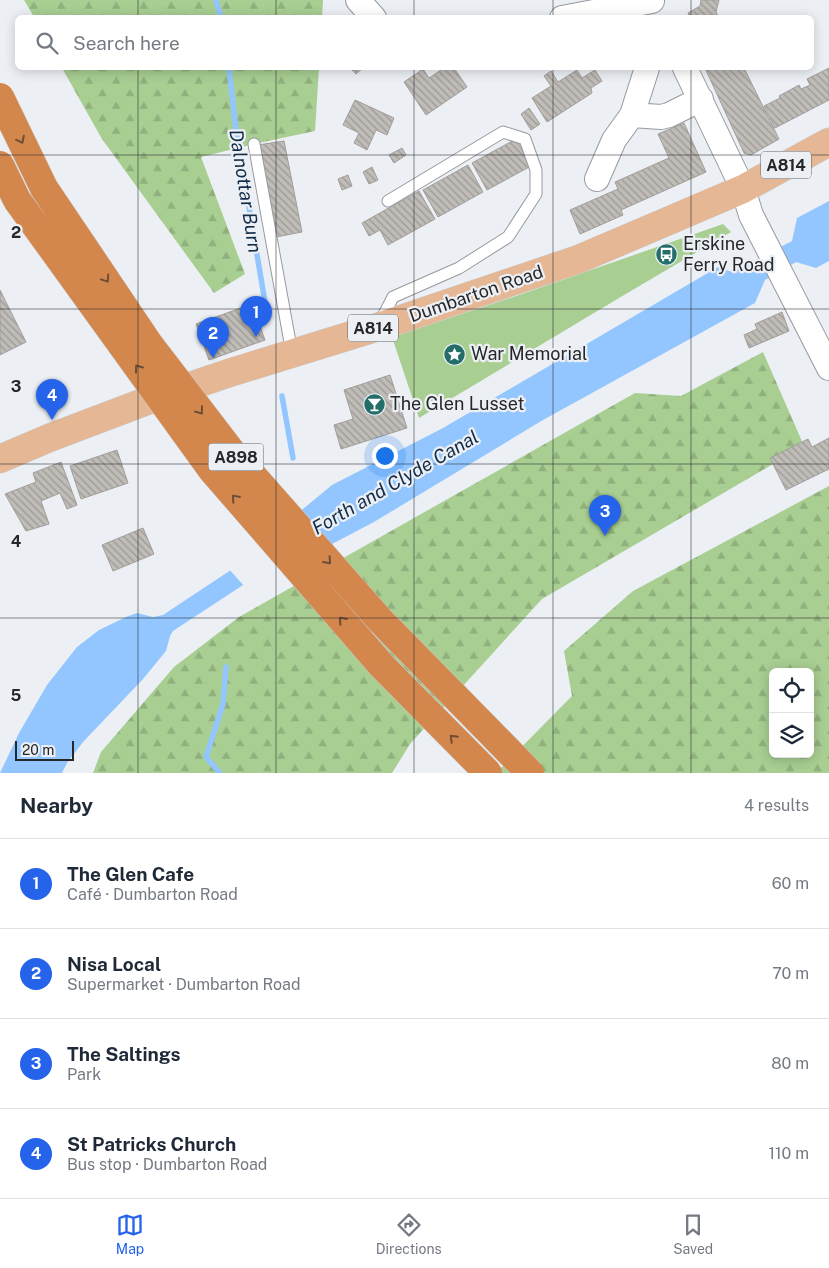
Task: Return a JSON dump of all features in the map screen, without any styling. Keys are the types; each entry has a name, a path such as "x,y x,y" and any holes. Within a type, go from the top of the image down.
{"highway":[{"name":"A898","path":"0,97 44,188 149,344 231,451 380,620 530,773"},
{"name":"A898","path":"0,165 17,200 212,470 382,666 488,773"}],"main road":[{"name":"Dumbarton Road","path":"0,459 49,438 152,399 378,327 578,259 743,189 829,142"}],"street":[{"path":"358,0 371,15"},
{"path":"577,15 652,0 659,15"},
{"path":"597,179 614,140 632,115 646,70"},
{"path":"686,70 743,189 752,218 829,368"},
{"path":"632,115 661,117 701,99"}],"lane":[{"path":"378,327 393,297 459,268 508,236 536,194 536,170 525,138 503,132 388,201"},
{"path":"254,144 292,353"}],"green space":[{"path":"24,0 323,0 322,15 33,15"},
{"path":"63,70 319,70 315,131 201,157 245,274 214,293 102,139"},
{"path":"723,224 731,232 419,418 392,337"},
{"path":"763,352 804,446 542,599 410,744 392,773 93,773 101,752 174,667 239,617 635,393 681,396"},
{"path":"829,486 829,773 496,773 572,696 564,651 633,591"}],"water":[{"name":"Forth and Clyde Canal","path":"829,201 829,261 816,268 796,262 765,280 755,303 543,420 374,522 288,567 269,568 173,631 166,651 143,679 83,742 62,773 0,773 19,733 47,685 77,647 99,630 137,613 153,617 163,615 255,554 262,543 332,485 443,428 718,267 732,272 792,241 797,218"}],"pier":[{"path":"297,511 327,550 289,570 269,571 245,587 229,569 253,552 260,541"}],"building":[{"path":"701,0 719,0 716,12 718,15 689,15 688,13 700,6"},
{"path":"829,68 829,100 775,128 764,106 799,85 801,89 810,85 807,79"},
{"path":"352,70 361,70 356,74"},
{"path":"422,70 424,70 429,78 441,70 455,70 467,87 426,115 404,82"},
{"path":"577,70 582,78 595,70 602,81 591,88 592,93 547,122 532,98 551,86 544,76 551,71 558,82"},
{"path":"706,70 745,70 779,139 751,155 744,153"},
{"path":"355,100 394,118 387,135 376,130 367,150 354,143 359,133 343,125"},
{"path":"529,108 540,124 531,130 521,114"},
{"path":"684,123 706,172 621,210 623,215 580,234 570,210 618,189 615,182 669,158 658,134"},
{"path":"516,139 531,166 487,190 472,163"},
{"path":"284,141 302,232 276,237 258,145"},
{"path":"402,148 406,155 394,163 389,155"},
{"path":"468,165 483,192 438,217 423,190"},
{"path":"372,167 378,180 369,184 363,172"},
{"path":"348,175 352,186 342,190 338,179"},
{"path":"419,191 435,219 388,245 380,230 369,236 362,223"},
{"path":"0,290 26,342 0,355"},
{"path":"252,304 265,340 209,360 196,324"},
{"path":"782,312 789,331 749,348 744,335 757,329 755,324"},
{"name":"The Glen Lusset","path":"390,375 407,428 341,449 334,425 353,419 344,390"},
{"path":"829,438 829,469 786,490 770,458 808,439 812,447"},
{"path":"117,450 128,483 81,499 70,466"},
{"path":"61,462 77,505 67,509 60,493 41,501 49,524 26,531 5,494 36,482 33,473"},
{"path":"143,528 154,554 113,571 102,545"}],"waterway":[{"name":"Dalnottar Burn","path":"216,0 220,15"},
{"name":"Dalnottar Burn","path":"229,70 236,130 267,314"},
{"name":"Dalnottar Burn","path":"282,396 293,458"},
{"name":"Dalnottar Burn","path":"220,773 206,757 223,704 226,667"}],"place":[{"name":"Erskine Ferry Road","path":"667,254"},
{"name":"The Glen Cafe","path":"256,337"},
{"name":"War Memorial","path":"455,354"},
{"name":"Nisa Local","path":"213,358"},
{"name":"The Glen Lusset","path":"374,404"},
{"name":"St Patricks Church","path":"52,420"},
{"name":"The Saltings","path":"605,536"}]}
